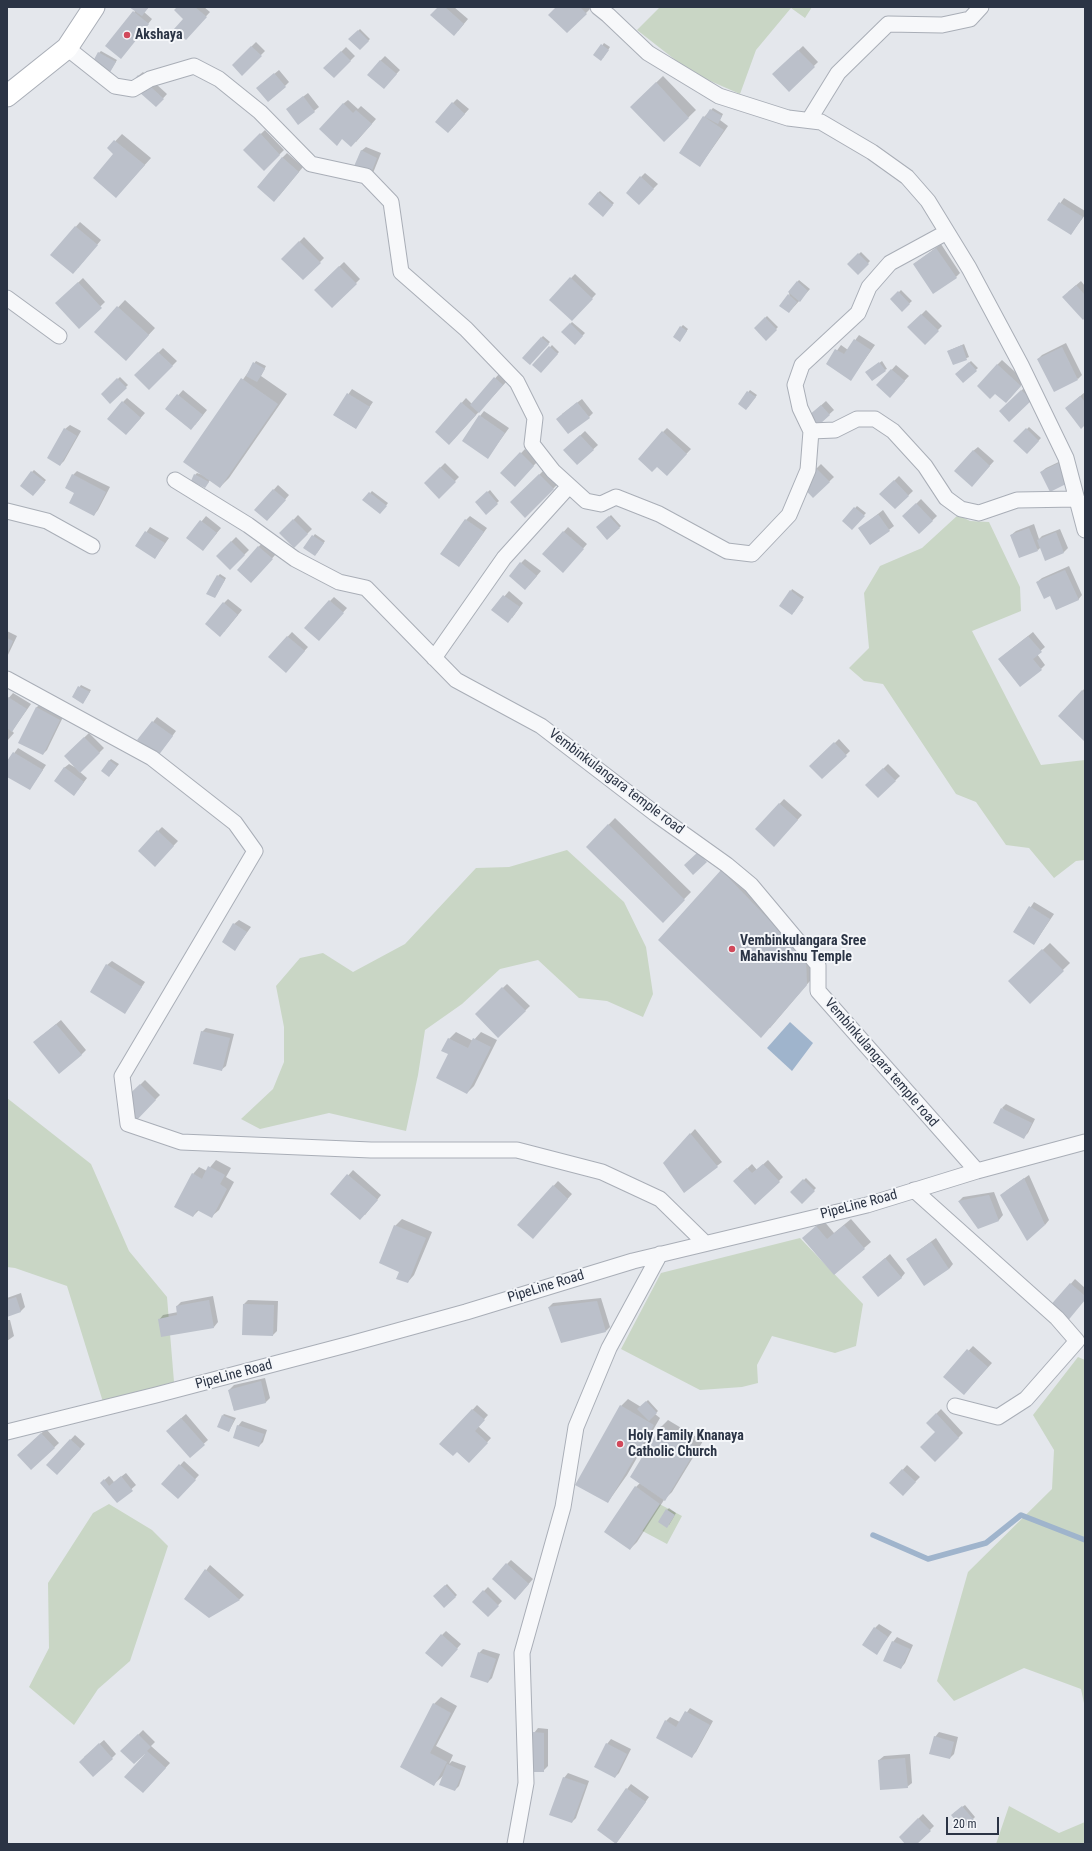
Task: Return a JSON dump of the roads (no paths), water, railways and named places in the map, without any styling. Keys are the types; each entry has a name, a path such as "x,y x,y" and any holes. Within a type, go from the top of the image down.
{"main road":[{"path":"7,96 67,48 94,7"}],"street":[{"path":"598,7 648,53 719,96 788,118 821,122 872,152 907,177 928,202 969,268 1021,365 1063,451 1085,530"},
{"path":"809,120 838,73 888,24 942,25 970,20 981,7"},
{"path":"67,48 115,86 133,89 150,79 194,66 219,79 260,112 311,164 366,176 391,202 401,272 466,329 517,382 535,418 532,444 553,472 586,502 601,504 616,496 659,514 727,551 752,554 788,515 808,470 810,431 800,408 795,385 802,365 858,313 869,286 890,263 947,232"},
{"path":"7,298 59,336"},
{"path":"810,431 835,430 857,419 875,419 893,431 925,466 946,498 961,509 979,513 1017,500 1077,499"},
{"name":"Vembinkulangara temple road","path":"175,480 248,526 295,559 339,582 366,588 456,680 541,726 657,815 727,865 751,885 818,965 818,991 977,1171"},
{"path":"434,658 504,558 569,486"},
{"path":"7,511 47,521 92,546"},
{"path":"7,679 152,758 235,823 255,851 122,1076 128,1124 181,1142 371,1150 517,1150 602,1172 660,1199 706,1243"},
{"name":"PipeLine Road","path":"7,1432 350,1344 466,1312 633,1261 867,1204 977,1171 1085,1142"},
{"path":"914,1190 1057,1318 1077,1341 1026,1399 998,1417 955,1406"},
{"path":"515,1844 526,1782 522,1653 563,1507 576,1428 609,1348 660,1254"}],"water":[{"path":"790,1022 813,1043 792,1071 767,1048"}],"waterway":[{"path":"873,1535 928,1559 986,1543 1021,1515 1085,1540"}],"place":[{"name":"Akshaya","path":"127,35"},
{"name":"Vembinkulangara Sree Mahavishnu Temple","path":"732,949"},
{"name":"Holy Family Knanaya Catholic Church","path":"620,1444"}]}
